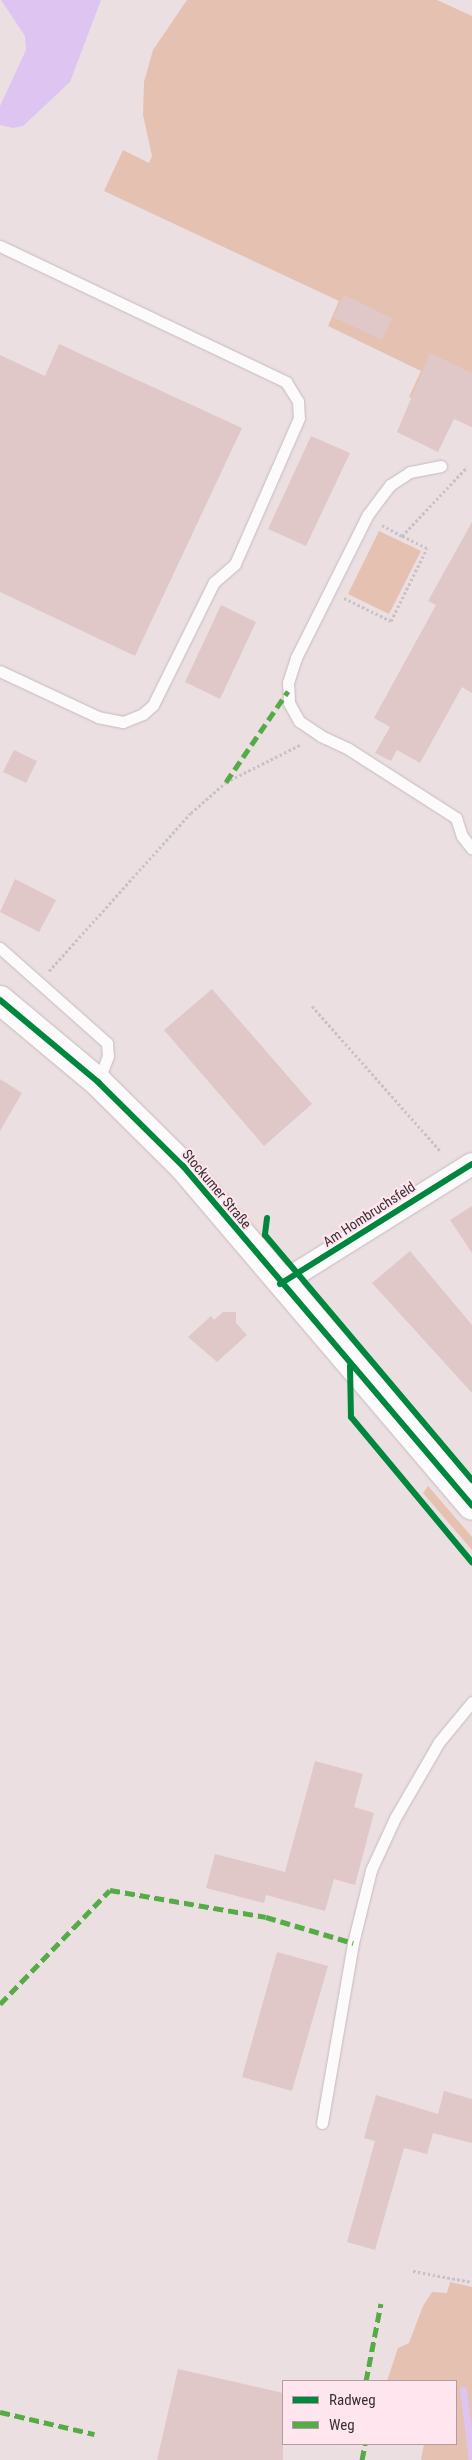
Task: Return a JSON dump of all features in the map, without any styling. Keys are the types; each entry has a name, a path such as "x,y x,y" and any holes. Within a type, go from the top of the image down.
{"main road":[{"name":"Stockumer Straße","path":"0,1000 98,1082 183,1166 280,1284 472,1506"}],"street":[{"name":"Am Hombruchsfeld","path":"280,1284 472,1164"}],"lane":[{"path":"0,246 286,382 298,401 299,418 235,564 214,582 153,705 143,714 123,722 98,717 0,671"},
{"path":"441,466 410,472 390,485 368,514 296,658 288,682 289,703 299,721 321,736 347,748 456,818 462,836 472,849"},
{"path":"0,948 107,1043 108,1056 98,1082"},
{"path":"322,2123 353,1943 371,1870 395,1818 439,1742 472,1702"}],"path":[{"path":"402,536 467,467"},
{"path":"346,589 342,597 391,621 427,548 379,524 375,532"},
{"path":"40,982 191,813 226,782 280,752 321,736"},
{"path":"312,1006 441,1152"},
{"path":"413,2271 472,2282"}],"shaded area":[{"path":"1,0 101,0 70,82 23,126 13,128 0,125 0,106 26,50 25,36"},
{"path":"187,0 437,0 472,16 472,427 409,397 421,371 328,326 339,301 104,191 123,150 149,163 152,156 143,115 144,82 153,50"},
{"path":"379,531 421,551 389,614 348,594"},
{"path":"428,1486 472,1537 472,1550 423,1493"},
{"path":"450,2282 472,2287 472,2460 421,2460 424,2445 457,2445 457,2380 387,2380 398,2348 409,2343 423,2306 432,2292 447,2293"}],"building":[{"path":"344,295 392,318 382,340 333,317"},
{"path":"59,344 242,428 135,656 0,592 0,355 45,376"},
{"path":"430,353 472,373 472,427 454,419 438,452 397,432"},
{"path":"311,436 350,453 306,546 268,529"},
{"path":"472,522 472,693 462,687 420,763 397,750 391,761 375,753 390,727 374,718 436,605 428,601"},
{"path":"221,605 256,622 220,699 185,682"},
{"path":"14,750 37,761 26,783 3,772"},
{"path":"15,879 56,900 39,932 0,912"},
{"path":"212,989 312,1104 264,1146 164,1030"},
{"path":"0,1079 22,1093 0,1131"},
{"path":"472,1206 472,1253 450,1220"},
{"path":"410,1251 472,1325 472,1393 372,1283"},
{"path":"223,1312 236,1312 236,1323 247,1335 217,1362 188,1337 211,1316 214,1320"},
{"path":"315,1761 363,1774 354,1807 374,1813 355,1885 334,1879 325,1911 266,1895 264,1903 206,1888 215,1854 285,1872"},
{"path":"277,1952 328,1966 292,2091 242,2077"},
{"path":"444,2091 472,2099 472,2143 433,2133 427,2154 404,2148 375,2250 347,2242 375,2141 364,2138 376,2095 438,2114"},
{"path":"178,2369 282,2393 283,2460 157,2460"}],"waterway":[{"path":"463,2390 472,2460"}],"marked path":[{"path":"226,782 288,691"},
{"path":"0,2004 110,1890 266,1917 353,1943"},
{"path":"366,2380 381,2303"},
{"path":"0,2412 94,2434"},
{"path":"362,2460 365,2445"}],"cycle path":[{"path":"0,1000 98,1082 183,1166 472,1506"},
{"path":"280,1284 472,1164"},
{"path":"267,1218 265,1235 472,1480"},
{"path":"350,1366 351,1417 472,1562"}]}
